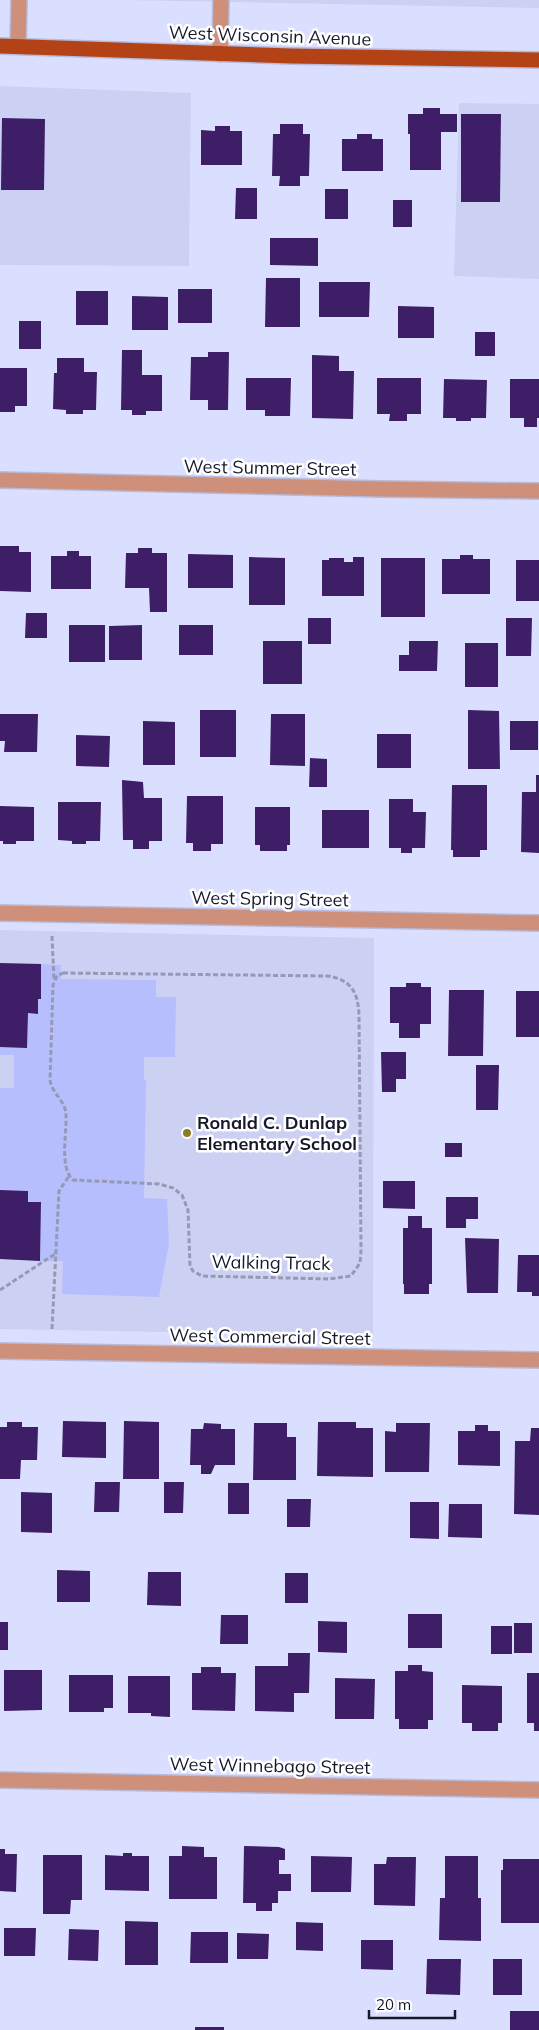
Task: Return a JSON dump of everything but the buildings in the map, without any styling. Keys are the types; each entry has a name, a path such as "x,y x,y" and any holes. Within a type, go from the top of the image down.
{"main road":[{"name":"West Wisconsin Avenue","path":"0,46 220,54 539,60"}],"street":[{"path":"18,46 20,0"},
{"path":"220,54 221,0"},
{"name":"West Summer Street","path":"0,480 539,491"},
{"name":"West Spring Street","path":"0,913 539,923"},
{"name":"West Commercial Street","path":"0,1351 539,1360"},
{"name":"West Winnebago Street","path":"0,1780 539,1790"}],"path":[{"path":"51,1352 58,1191 70,1176 65,1167 65,1106 52,1090 50,1080 54,980 51,947 53,914"},
{"name":"Walking Track","path":"54,980 63,973 328,976 343,980 358,1000 359,1015 360,1263 351,1276 346,1278 202,1276 193,1271 190,1266 188,1210 182,1195 174,1188 159,1184 73,1180 70,1176"},
{"path":"0,1290 55,1254"}],"shaded area":[{"path":"123,0 539,0 539,8"},
{"path":"0,86 191,93 189,266 0,265"},
{"path":"459,103 539,104 539,279 454,276"},
{"name":"Ronald C. Dunlap Elementary School","path":"0,930 374,938 373,1336 0,1329"},
{"path":"41,964 61,965 61,979 156,980 156,997 176,997 175,1057 144,1057 144,1080 146,1080 144,1198 167,1199 169,1244 159,1297 62,1294 63,1261 40,1261 41,1203 28,1202 28,1191 0,1190 0,1088 14,1088 14,1055 0,1055 0,1047 28,1013 38,1014 38,999 41,998"}],"place":[{"name":"Ronald C. Dunlap Elementary School","path":"187,1133"}]}
